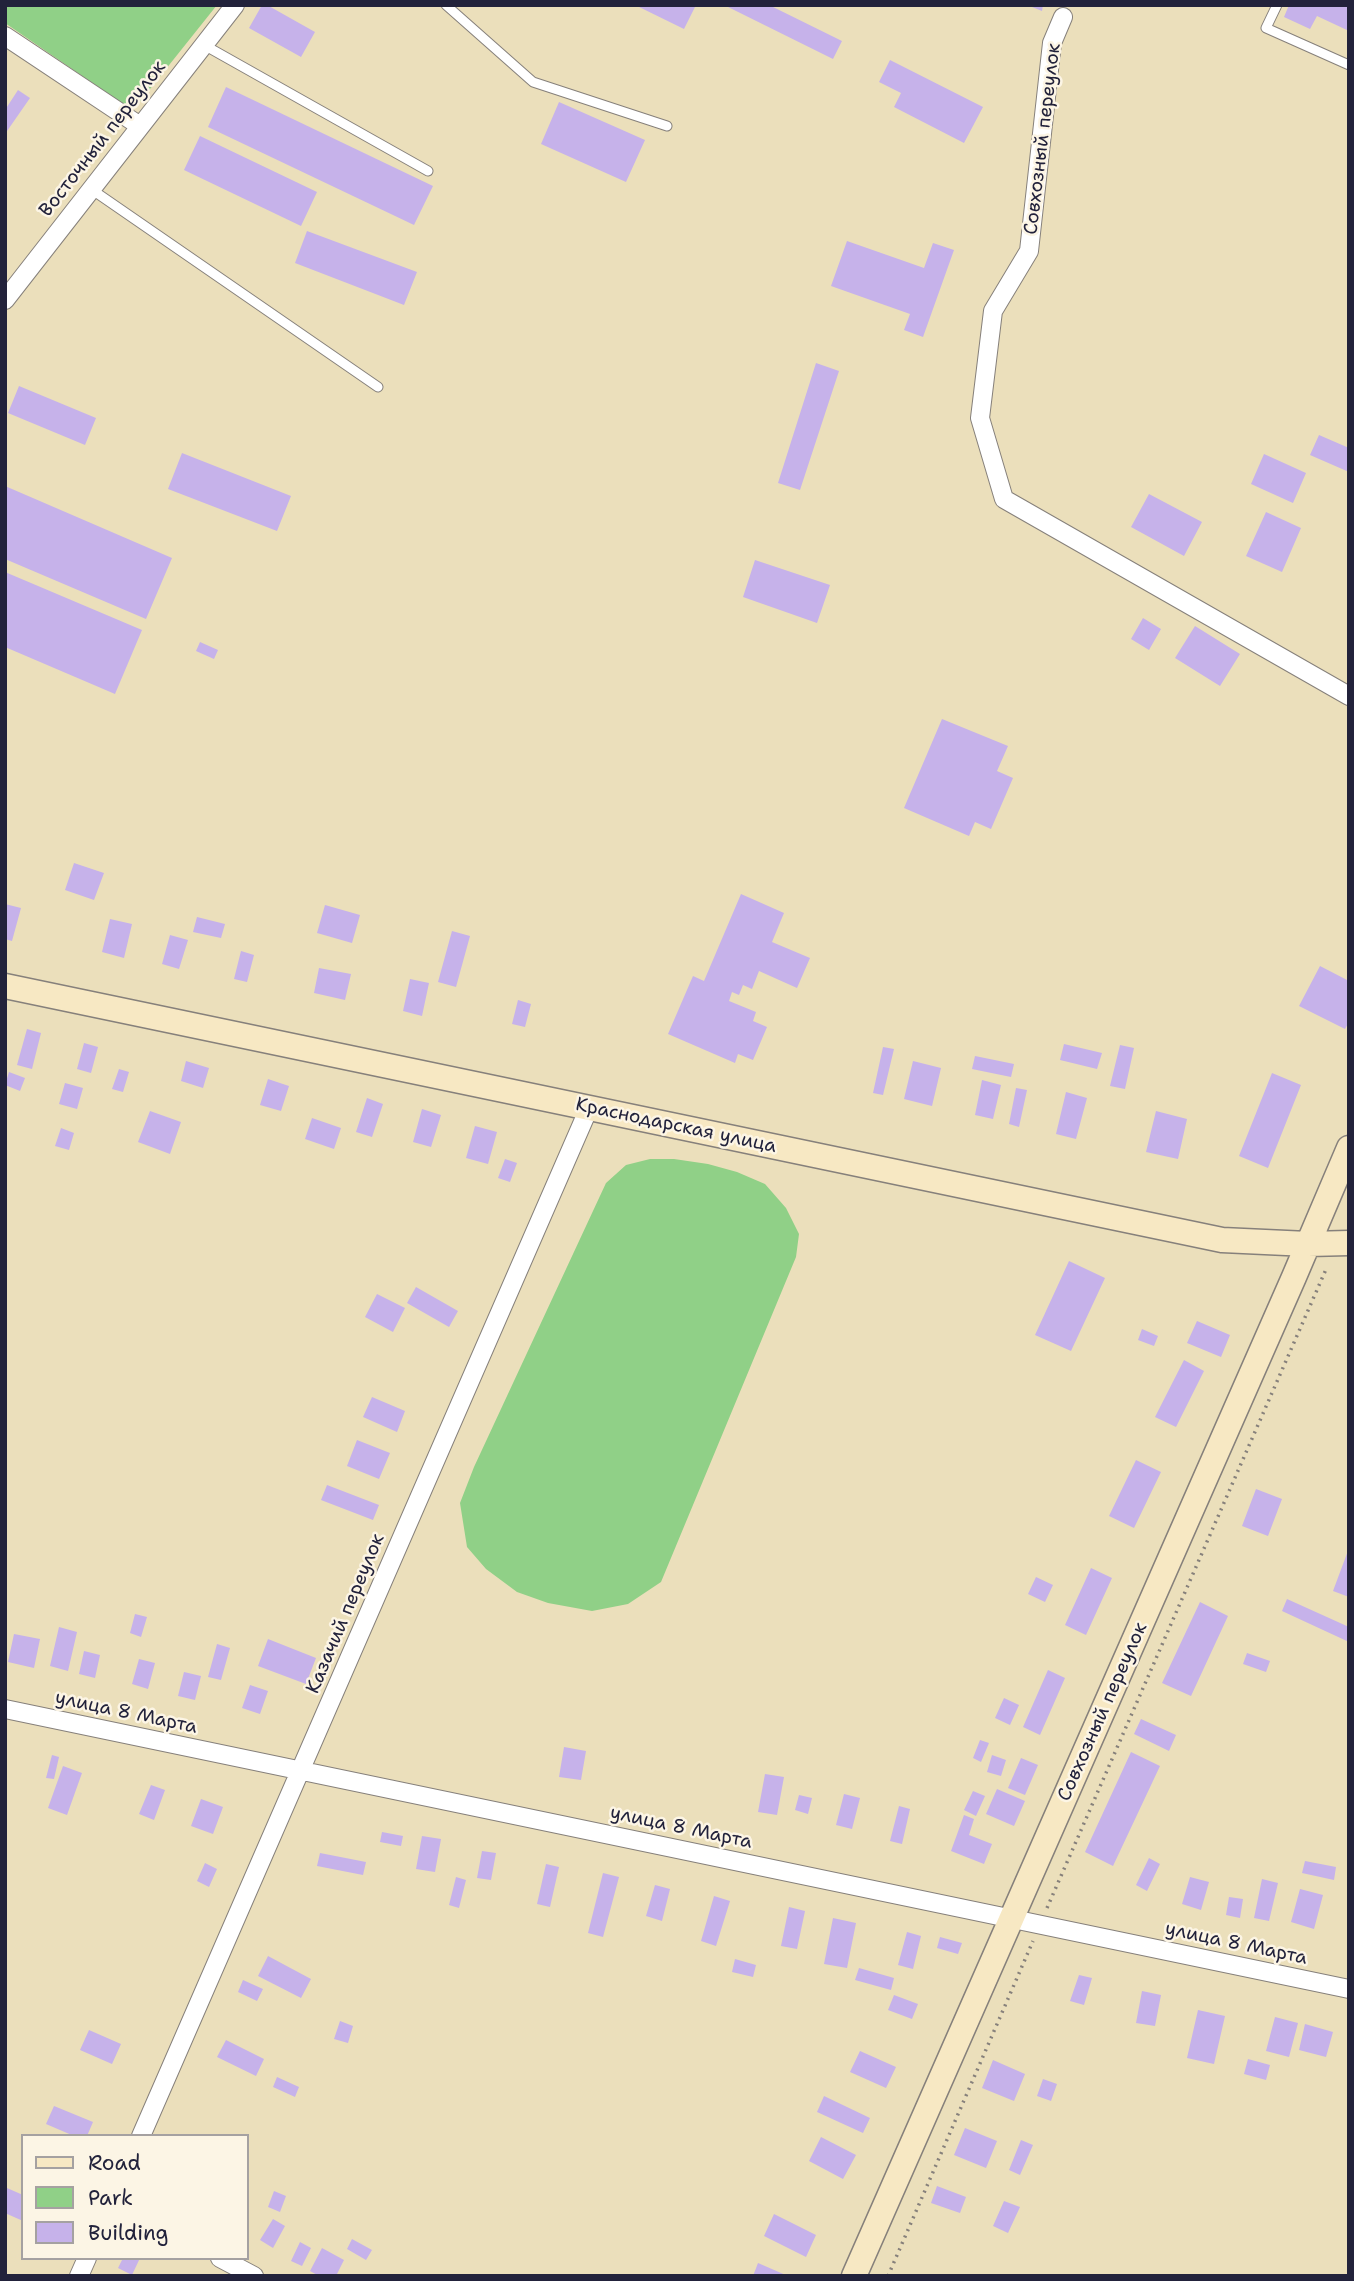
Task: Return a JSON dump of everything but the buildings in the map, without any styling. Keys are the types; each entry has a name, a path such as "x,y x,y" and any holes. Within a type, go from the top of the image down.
{"street":[{"name":"Восточный переулок","path":"5,300 235,5"},
{"name":"Совхозный переулок","path":"1063,18 1052,43 1029,251 993,311 980,418 1004,499 1349,696"},
{"path":"5,36 140,126"},
{"name":"Краснодарская улица","path":"5,986 1222,1240 1343,1243"},
{"name":"Казачий переулок","path":"142,2134 589,1108"},
{"name":"Совхозный переулок","path":"854,2276 1349,1148"},
{"name":"улица 8 Марта","path":"5,1709 1349,1989"},
{"path":"79,2276 86,2260"},
{"path":"224,2260 254,2276"}],"lane":[{"path":"446,5 533,82 667,126"},
{"path":"1276,5 1266,29 1349,65"},
{"path":"204,45 428,171"},
{"path":"91,189 378,387"}],"path":[{"path":"888,2276 1073,1845 1343,1243"}],"green space":[{"path":"5,5 217,5 138,104 123,104 5,23"},
{"path":"650,1159 708,1164 765,1184 786,1208 799,1234 796,1257 661,1582 628,1604 592,1611 548,1603 517,1592 486,1569 467,1547 460,1503 474,1467 606,1183 626,1165"}]}
